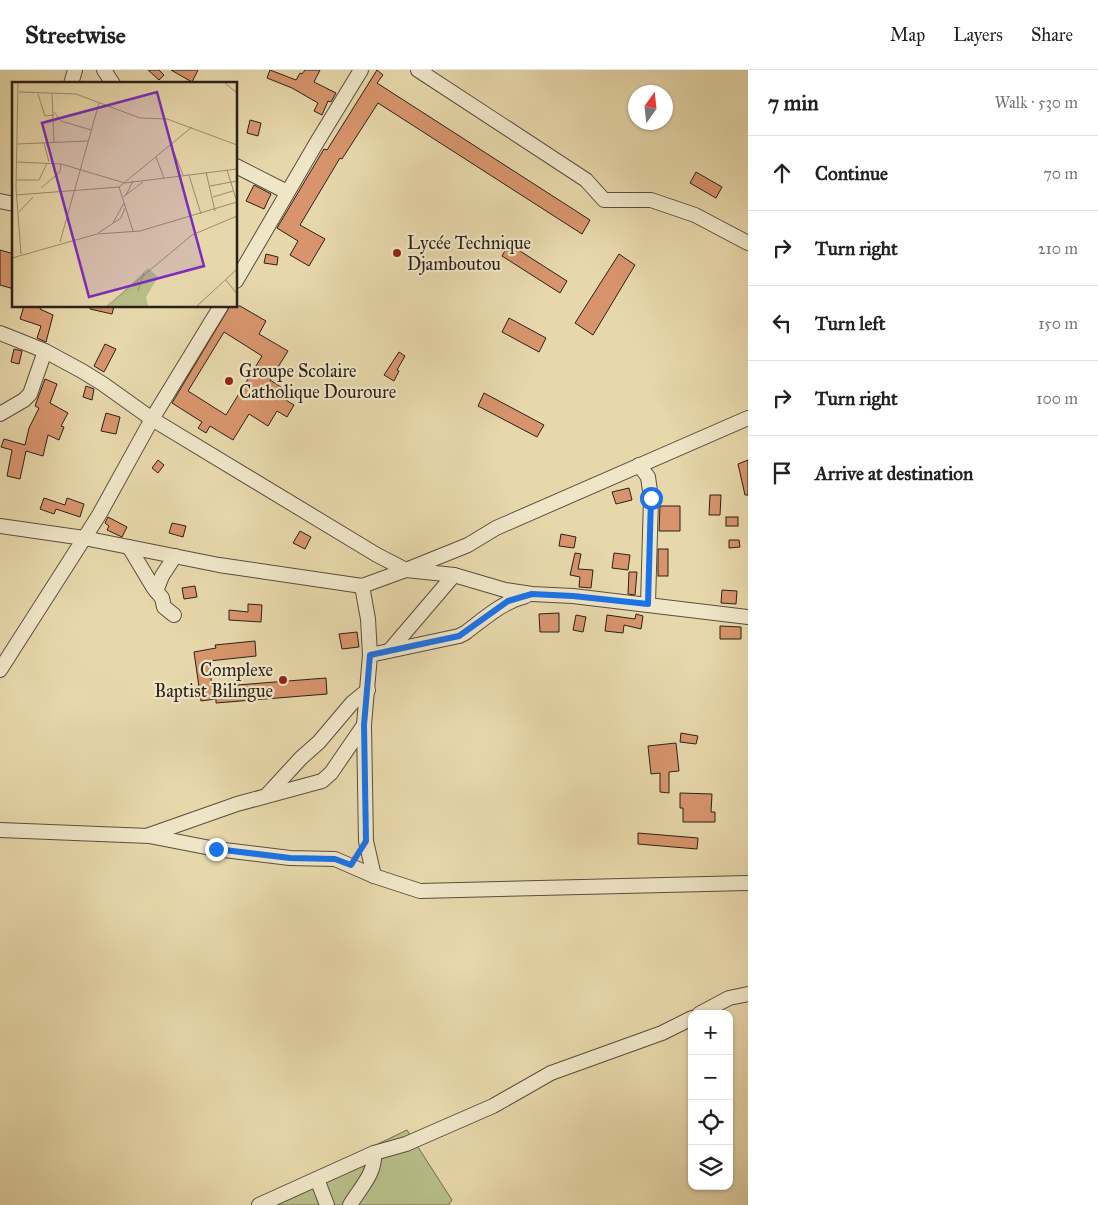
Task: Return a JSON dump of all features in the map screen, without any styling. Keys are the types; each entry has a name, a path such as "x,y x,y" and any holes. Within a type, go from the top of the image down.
{"street":[{"path":"104,70 113,82"},
{"path":"238,272 242,257 287,192 361,70"},
{"path":"418,70 586,180 604,200 651,200 695,215 748,243"},
{"path":"238,167 287,192"},
{"path":"0,670 99,515 152,420 220,308"},
{"path":"0,333 45,351 103,384 152,420 377,556 406,570 454,575 494,588 532,594 573,596 748,617"},
{"path":"0,414 24,400 30,394 45,351"},
{"path":"0,526 84,538 218,565 362,586 468,545 496,528 748,418"},
{"path":"639,465 648,477 651,498 648,604"},
{"path":"129,547 162,598 164,607 174,615"},
{"path":"156,591 162,576 175,556"},
{"path":"390,650 454,575"},
{"path":"362,586 368,620 370,655 364,725 366,841 374,876"},
{"path":"370,655 459,636 508,601 532,594"},
{"path":"267,796 301,758 319,742 352,703 368,690"},
{"path":"148,836 267,796 322,782 331,773 364,725"},
{"path":"0,830 148,836 216,849 290,858 335,859 374,876 420,891 748,883"},
{"path":"351,865 366,841"},
{"path":"706,1010 729,998 748,994"},
{"path":"260,1205 374,1153 406,1144 493,1106 551,1073 662,1033 688,1020"},
{"path":"350,1205 370,1175 375,1164 374,1153"},
{"path":"317,1180 327,1205"}],"green space":[{"path":"407,1130 452,1200 448,1205 251,1205"}],"building":[{"path":"148,70 159,70 164,75 159,80"},
{"path":"171,70 198,70 192,82"},
{"path":"270,70 296,80 300,73 302,74 305,70 320,70 314,82 336,93 331,102 328,101 322,115 314,111 318,103 292,88 267,78"},
{"path":"377,70 383,75 377,83 590,220 582,234 378,103 342,159 340,158 300,225 325,239 309,266 290,255 298,241 277,228 324,149 327,150"},
{"path":"250,120 261,123 258,136 247,133"},
{"path":"696,172 722,187 716,198 690,183"},
{"path":"254,185 271,194 264,209 246,201"},
{"path":"509,244 567,281 560,293 502,256"},
{"path":"0,250 12,253 12,288 0,285"},
{"path":"266,254 278,257 277,265 264,263"},
{"path":"619,254 635,265 593,335 575,323"},
{"path":"240,306 266,321 259,334 288,351 270,380 289,392 284,399 294,405 287,417 277,411 268,426 249,414 233,440 210,426 206,433 198,428 202,422 172,403 229,308 238,308","holes":["224,332 262,356 226,415 188,391"]},
{"path":"23,308 40,308 53,315 46,342 37,338 41,326 20,319"},
{"path":"90,308 114,308 112,314"},
{"path":"509,318 546,338 539,352 502,332"},
{"path":"105,344 116,349 104,372 94,366"},
{"path":"14,349 22,351 19,364 11,362"},
{"path":"399,352 405,356 397,370 399,371 394,381 384,375"},
{"path":"45,379 57,384 50,403 68,413 61,426 64,427 59,440 48,435 43,456 26,451 20,479 7,476 12,450 1,447 4,439 25,445 29,428 39,408 35,406"},
{"path":"86,386 94,389 92,400 83,397"},
{"path":"484,393 544,425 537,437 478,406"},
{"path":"106,413 120,417 116,434 101,431"},
{"path":"158,460 164,465 158,473 152,468"},
{"path":"748,460 748,495 745,495 738,464"},
{"path":"629,488 632,500 616,504 612,492"},
{"path":"710,495 721,495 720,515 709,515"},
{"path":"44,498 65,505 67,498 84,504 80,517 56,509 54,514 40,509"},
{"path":"660,506 680,506 680,531 659,531"},
{"path":"108,517 127,527 122,537 107,530 109,526 105,523"},
{"path":"726,517 738,517 738,526 726,526"},
{"path":"172,523 186,526 183,537 169,533"},
{"path":"300,531 311,537 305,549 293,543"},
{"path":"561,534 576,537 574,548 559,546"},
{"path":"729,540 739,540 740,547 729,548"},
{"path":"658,549 668,549 668,576 658,576"},
{"path":"575,553 581,554 578,569 593,570 591,588 579,587 580,577 570,575"},
{"path":"614,553 630,555 628,570 612,568"},
{"path":"629,572 637,572 635,595 628,594"},
{"path":"195,586 197,597 184,599 182,588"},
{"path":"722,590 737,591 736,604 721,603"},
{"path":"248,604 262,605 261,622 229,620 229,610 248,612"},
{"path":"559,613 559,632 540,632 539,614"},
{"path":"636,614 643,616 641,629 624,625 623,633 605,631 607,615 635,619"},
{"path":"576,615 586,617 583,632 573,630"},
{"path":"720,626 741,627 741,639 720,639"},
{"path":"357,632 359,647 342,649 339,634"},
{"path":"255,641 256,656 209,661 212,687 326,678 327,694 216,703 216,699 201,701 194,652 216,648 215,645"},
{"path":"681,733 698,736 696,744 680,742"},
{"path":"676,743 679,771 669,772 669,793 660,792 660,773 651,774 648,746"},
{"path":"680,793 712,794 711,812 715,812 715,822 683,822 683,808 680,808"},
{"path":"638,833 698,838 697,849 638,844"}],"place":[{"name":"Lycée Technique Djamboutou","path":"397,253"},
{"name":"Groupe Scolaire Catholique Douroure","path":"229,381"},
{"name":"Complexe Baptist Bilingue","path":"283,680"}],"route":[{"path":"216,849 290,858 328,858 351,865 366,841 364,725 370,678 370,655 459,636 508,601 532,594 573,596 648,604 651,498"}]}
